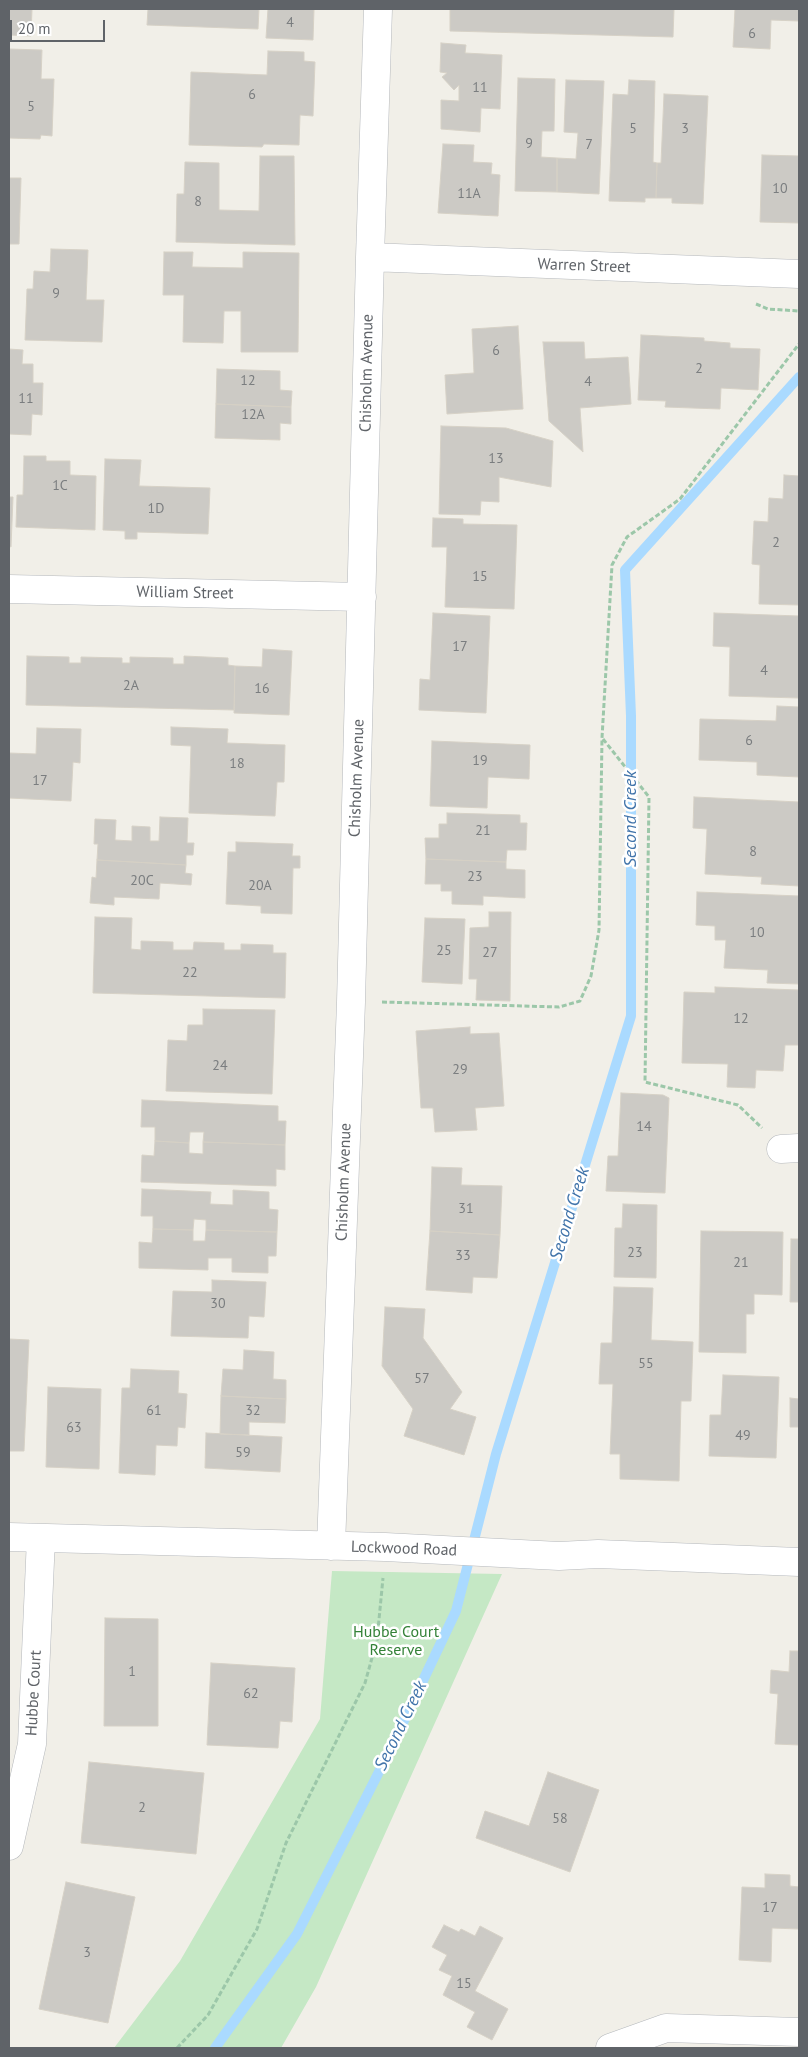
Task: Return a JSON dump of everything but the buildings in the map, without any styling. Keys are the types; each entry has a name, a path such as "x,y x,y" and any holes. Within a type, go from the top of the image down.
{"street":[{"name":"Chisholm Avenue","path":"330,1546 351,1002 378,9"},
{"name":"Warren Street","path":"370,257 799,274"},
{"name":"William Street","path":"9,589 362,597"},
{"name":"Lockwood Road","path":"9,1537 385,1547 559,1556 598,1554 799,1562"},
{"name":"Hubbe Court","path":"9,1846 32,1744 41,1538"},
{"path":"610,2048 666,2028 799,2032"}],"path":[{"path":"351,1002 559,1007 580,1001 591,976 598,930 602,738 612,565 627,537 680,499 799,344"},
{"path":"602,738 649,797 645,1082 738,1105 790,1148"},
{"path":"177,2048 208,2015 257,1929 286,1843 365,1683 378,1640 385,1547"}],"green space":[{"name":"Hubbe Court Reserve","path":"332,1571 502,1574 316,1987 281,2048 114,2048 180,1961 320,1719"}],"waterway":[{"name":"Second Creek","path":"215,2048 297,1934 391,1748 456,1611 496,1454 631,1016 631,716 625,570 799,377"}]}
